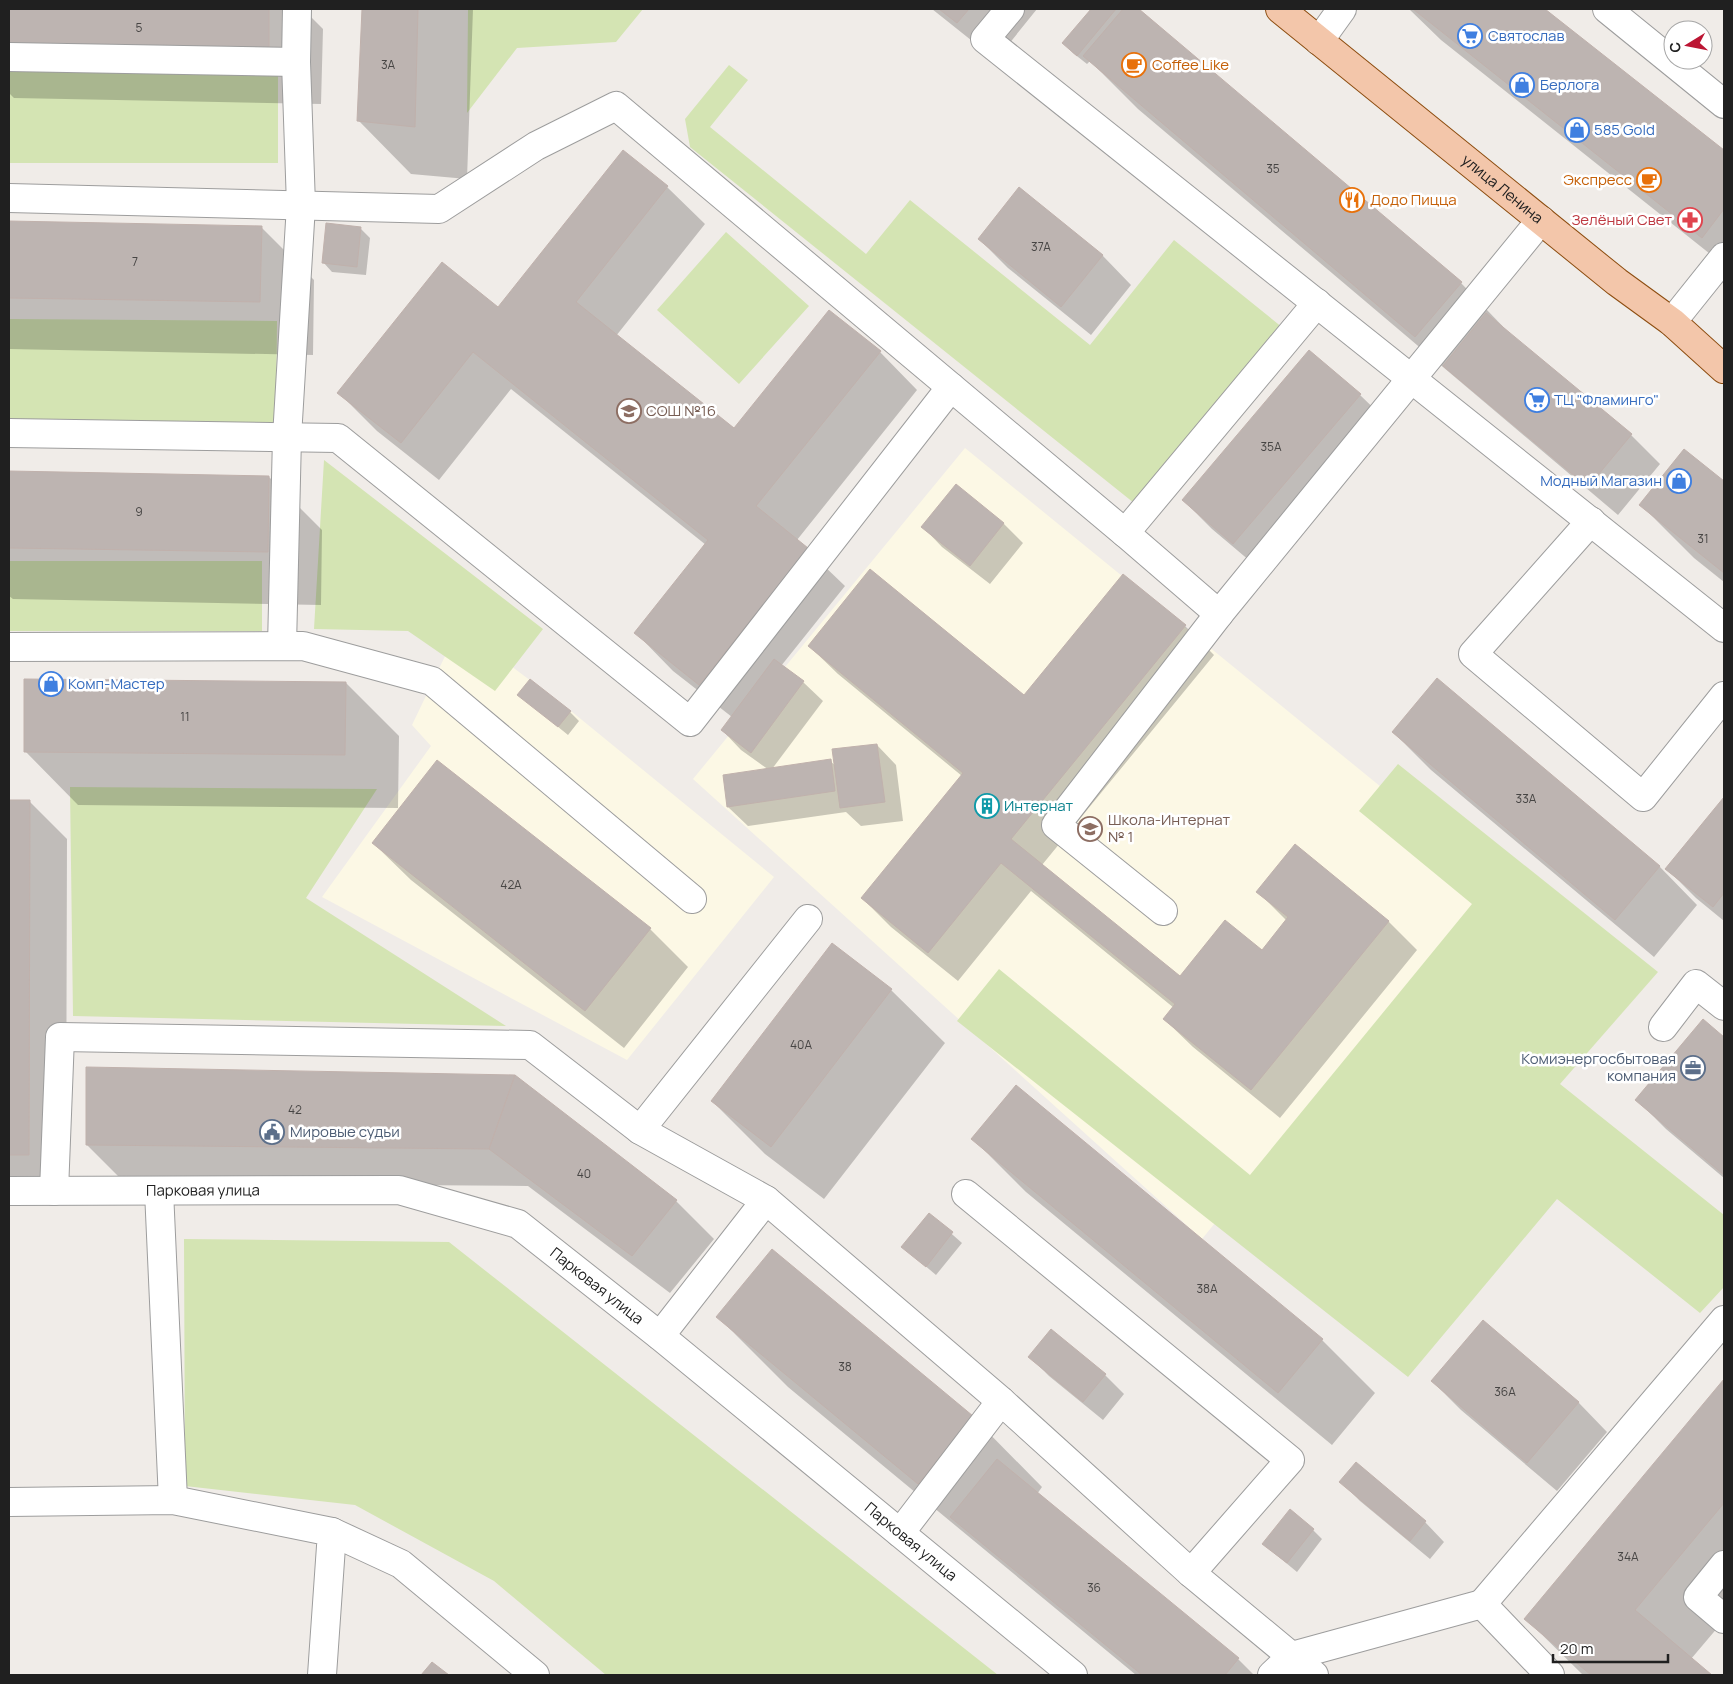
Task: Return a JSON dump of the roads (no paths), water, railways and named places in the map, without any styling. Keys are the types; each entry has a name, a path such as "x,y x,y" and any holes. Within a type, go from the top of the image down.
{"main road":[{"name":"улица Ленина","path":"1280,9 1617,282 1672,322 1724,369"}],"street":[{"path":"282,646 287,437 301,205 296,62 297,9"},
{"path":"1010,9 985,39 1724,628"},
{"path":"1319,40 1342,9"},
{"path":"1607,9 1724,104"},
{"path":"9,57 296,62"},
{"path":"9,198 439,210 536,146 616,106 1219,614"},
{"path":"1162,911 1056,825 1219,614 1541,220"},
{"path":"1672,322 1724,257"},
{"path":"1125,533 1317,303"},
{"path":"9,433 338,438 690,722 950,387"},
{"path":"1591,521 1474,654 1643,797 1724,696"},
{"path":"9,647 303,646 432,681 692,899"},
{"path":"640,1130 808,919"},
{"path":"1663,1027 1696,984 1724,1006"},
{"path":"54,1191 60,1037 530,1045 640,1130 766,1200 1001,1401 1192,1572 1314,1675"},
{"path":"159,1190 173,1500"},
{"name":"Парковая улица","path":"9,1191 399,1190 518,1224 660,1336 1073,1675"},
{"path":"966,1194 1290,1460 1192,1572"},
{"path":"660,1336 766,1200"},
{"path":"1272,1675 1292,1656 1482,1604 1724,1320"},
{"path":"900,1533 1001,1401"},
{"path":"9,1502 173,1500 332,1532 401,1564 535,1675"},
{"path":"322,1675 332,1532"},
{"path":"1724,1565 1698,1597 1724,1619"},
{"path":"1482,1604 1550,1675"}],"place":[{"name":"Святослав","path":"1470,36"},
{"name":"Coffee Like","path":"1134,65"},
{"name":"Берлога","path":"1522,85"},
{"name":"585 Gold","path":"1577,130"},
{"name":"Экспресс","path":"1649,180"},
{"name":"Додо Пицца","path":"1352,200"},
{"name":"Зелёный Свет","path":"1690,220"},
{"name":"ТЦ \"Фламинго\"","path":"1537,400"},
{"name":"СОШ №16","path":"629,411"},
{"name":"Модный Магазин","path":"1679,481"},
{"name":"Комп-Мастер","path":"51,684"},
{"name":"Интернат","path":"987,806"},
{"name":"Школа-Интернат № 1","path":"1090,829"},
{"name":"Комиэнергосбытовая компания","path":"1693,1068"},
{"name":"Мировые судьи","path":"272,1132"}]}
